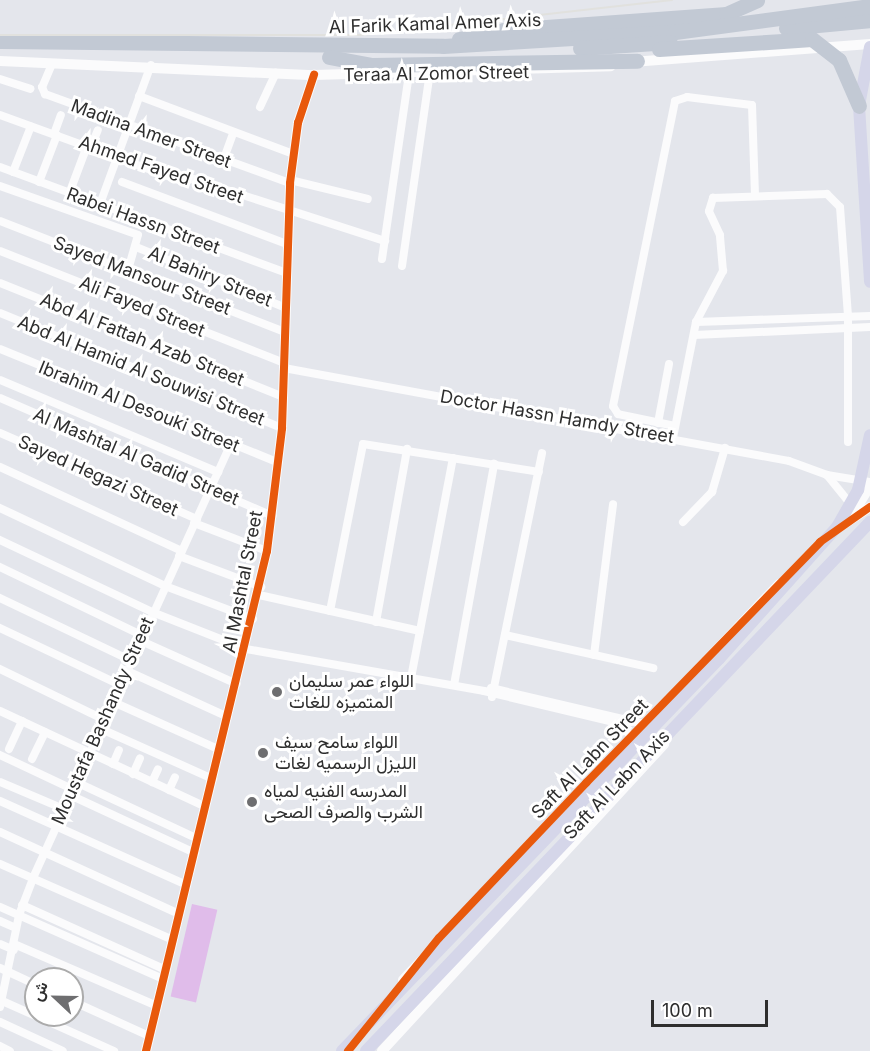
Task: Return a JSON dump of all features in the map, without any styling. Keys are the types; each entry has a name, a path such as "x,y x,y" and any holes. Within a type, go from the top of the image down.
{"highway":[{"path":"443,46 493,31 726,14 758,0"},
{"name":"Al Farik Kamal Amer Axis","path":"0,41 443,46 675,32 870,6"},
{"name":"Al Farik Kamal Amer Axis","path":"0,48 329,57 630,46 870,20"},
{"path":"630,46 647,50 812,39 839,60 859,106"},
{"path":"329,57 363,64 436,68 637,61"}],"main road":[{"path":"870,46 863,70 859,106 870,282"},
{"path":"863,70 870,58"},
{"name":"Saft Al Labn Axis","path":"342,1051 719,659 837,527 858,490 870,435"},
{"name":"Saft Al Labn Axis","path":"366,1051 869,522"}],"street":[{"path":"637,61 870,46"},
{"name":"Teraa Al Zomor Street","path":"0,61 52,64 151,64 314,75 409,73 436,68"},
{"name":"Madina Amer Street","path":"52,64 42,93 223,161 290,182 368,199"},
{"path":"100,204 151,64"},
{"path":"402,266 436,68"},
{"path":"260,107 276,72"},
{"path":"382,259 409,73"},
{"name":"Al Mashtal Street","path":"146,1051 228,717 248,649 267,551 282,428 284,307 290,182 293,154 314,75"},
{"path":"0,79 30,89"},
{"path":"139,96 293,154"},
{"path":"675,426 618,414 613,406 675,101 687,97 753,106 755,195"},
{"name":"Ahmed Fayed Street","path":"0,115 117,157 289,213 385,241"},
{"path":"39,182 61,115"},
{"path":"13,172 31,126"},
{"path":"69,194 98,130"},
{"path":"223,161 233,133"},
{"name":"Rabei Hassn Street","path":"0,167 286,273"},
{"path":"122,182 287,244"},
{"path":"0,186 137,235 136,247 128,270"},
{"path":"673,438 696,322 723,272 710,204 718,196 826,194 838,200 848,317 848,442"},
{"name":"Sayed Mansour Street","path":"0,221 284,332"},
{"name":"Al Bahiry Street","path":"136,247 284,307"},
{"name":"Ali Fayed Street","path":"0,251 284,365"},
{"name":"Abd Al Fattah Azab Street","path":"0,283 283,397"},
{"name":"Abd Al Hamid Al Souwisi Street","path":"0,313 282,428"},
{"path":"696,322 870,316"},
{"path":"694,335 870,327"},
{"name":"Ibrahim Al Desouki Street","path":"0,350 279,463"},
{"path":"658,423 669,364"},
{"name":"Doctor Hassn Hamdy Street","path":"284,365 725,448 789,461 828,475 870,484"},
{"path":"0,380 218,472"},
{"name":"Al Mashtal Al Gadid Street","path":"0,398 273,516"},
{"name":"Sayed Hegazi Street","path":"0,433 267,551"},
{"path":"330,611 360,447 367,443 539,472"},
{"name":"Moustafa Bashandy Street","path":"1,1002 14,947 18,915 33,878 118,684 231,444"},
{"path":"683,522 712,492 725,448"},
{"path":"376,622 407,449"},
{"path":"492,697 542,453"},
{"path":"411,678 453,458"},
{"path":"454,685 494,464"},
{"path":"0,467 260,591 330,611 420,632"},
{"path":"828,475 855,512"},
{"name":"Saft Al Labn Street","path":"848,522 870,484"},
{"path":"594,655 614,504"},
{"name":"Saft Al Labn Street","path":"348,1051 439,938 631,737 820,542 870,507"},
{"path":"0,508 165,586 253,619"},
{"path":"0,540 152,612 248,649 484,691 492,697 621,724 631,737"},
{"path":"0,567 237,684"},
{"path":"0,597 130,660"},
{"path":"0,628 118,684"},
{"path":"505,635 653,668"},
{"path":"0,669 103,718"},
{"path":"125,670 228,717"},
{"path":"484,691 494,687 645,723"},
{"path":"111,701 220,750"},
{"path":"0,711 206,807"},
{"path":"9,749 22,721"},
{"path":"382,1051 650,763 674,726"},
{"path":"99,728 213,779"},
{"path":"32,759 45,732"},
{"path":"113,764 119,750"},
{"path":"0,754 73,789 195,853"},
{"path":"133,774 140,758"},
{"path":"152,782 158,769"},
{"path":"169,790 175,777"},
{"path":"0,782 64,809"},
{"path":"73,789 198,839"},
{"path":"0,801 187,885"},
{"path":"0,832 179,914"},
{"path":"0,864 173,940"},
{"path":"22,905 164,974"},
{"path":"0,907 164,974"},
{"path":"0,921 16,928"},
{"path":"0,944 14,947 156,1006"},
{"path":"0,968 24,979"},
{"path":"1,1002 114,1051"},
{"path":"84,1006 149,1036"},
{"path":"0,1022 63,1051"},
{"path":"0,1046 10,1051"}],"shaded area":[{"path":"192,904 217,910 196,1002 171,997"}],"railway":[{"path":"0,35 360,35 672,0"}],"cycle path":[{"path":"146,1051 267,551 282,428 290,183 298,123 314,75"},
{"path":"348,1051 439,938 586,783 820,542 870,507"}],"place":[{"name":"اللواء عمر سليمان المتميزه للغات","path":"277,692"},
{"name":"اللواء سامح سيف الليزل الرسميه لغات","path":"263,753"},
{"name":"المدرسه الفنيه لمياه الشرب والصرف الصحى","path":"252,802"}]}
